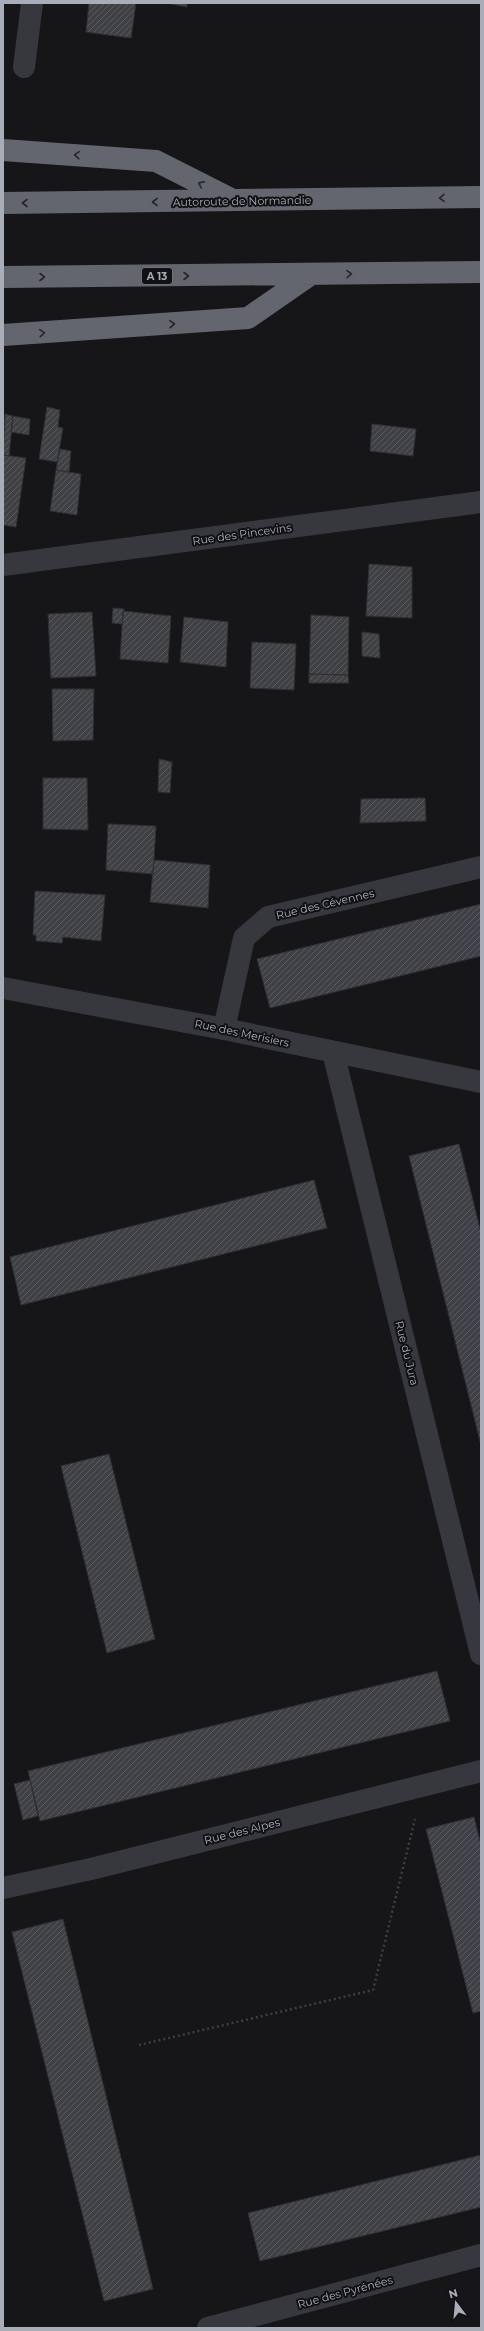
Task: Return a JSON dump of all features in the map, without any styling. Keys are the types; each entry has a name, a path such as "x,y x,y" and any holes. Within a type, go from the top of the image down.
{"highway":[{"path":"3,150 156,161 236,202"},
{"name":"Autoroute de Normandie","path":"3,203 236,202 481,197"},
{"name":"A 13","path":"3,277 310,275 481,272"},
{"path":"3,335 248,318 310,275"}],"street":[{"path":"24,67 32,3"},
{"name":"Rue des Pincevins","path":"3,565 481,502"},
{"name":"Rue des Cévennes","path":"224,1028 244,938 268,918 481,867"},
{"name":"Rue des Merisiers","path":"3,988 224,1028 481,1082"},
{"name":"Rue du Jura","path":"333,1052 481,1654"},
{"name":"Rue des Alpes","path":"3,1888 91,1868 481,1771"},
{"name":"Rue des Pyrénées","path":"208,2328 481,2255"}],"path":[{"path":"139,2045 372,1990 423,1785"}],"building":[{"path":"89,3 136,3 131,38 86,32"},
{"path":"165,3 187,3 187,7"},
{"path":"47,407 60,410 58,427 63,428 57,462 39,459"},
{"path":"5,414 13,416 9,456 3,455"},
{"path":"13,416 30,419 29,435 11,432"},
{"path":"372,424 416,429 413,456 370,451"},
{"path":"60,449 71,451 69,472 56,470"},
{"path":"3,455 26,458 16,527 3,525"},
{"path":"56,470 81,474 77,515 50,511"},
{"path":"369,564 412,567 412,618 366,616"},
{"path":"113,608 124,609 122,624 112,623"},
{"path":"123,611 171,616 168,663 120,659"},
{"path":"92,612 96,676 51,678 48,614"},
{"path":"311,615 349,617 348,675 309,674"},
{"path":"184,617 228,622 226,667 180,662"},
{"path":"362,632 379,634 380,658 362,656"},
{"path":"252,642 296,644 294,690 250,688"},
{"path":"309,674 348,675 349,683 309,683"},
{"path":"52,689 94,689 93,740 53,741"},
{"path":"159,759 172,762 170,793 158,792"},
{"path":"43,778 87,778 88,830 43,829"},
{"path":"425,798 426,821 360,823 361,799"},
{"path":"108,824 156,826 153,874 106,870"},
{"path":"154,860 210,865 208,908 150,902"},
{"path":"35,891 105,895 101,941 63,937 62,943 36,941 36,935 33,935"},
{"path":"481,904 481,956 270,1008 257,959"},
{"path":"459,1144 481,1233 481,1445 409,1156"},
{"path":"314,1180 327,1228 21,1305 10,1257"},
{"path":"109,1454 155,1639 107,1653 61,1466"},
{"path":"437,1671 450,1721 40,1821 28,1771"},
{"path":"30,1780 38,1816 23,1820 14,1784"},
{"path":"474,1817 481,1845 481,2011 473,2013 426,1829"},
{"path":"63,1919 153,2289 104,2301 12,1932"},
{"path":"481,2155 481,2207 260,2261 248,2213"}]}
